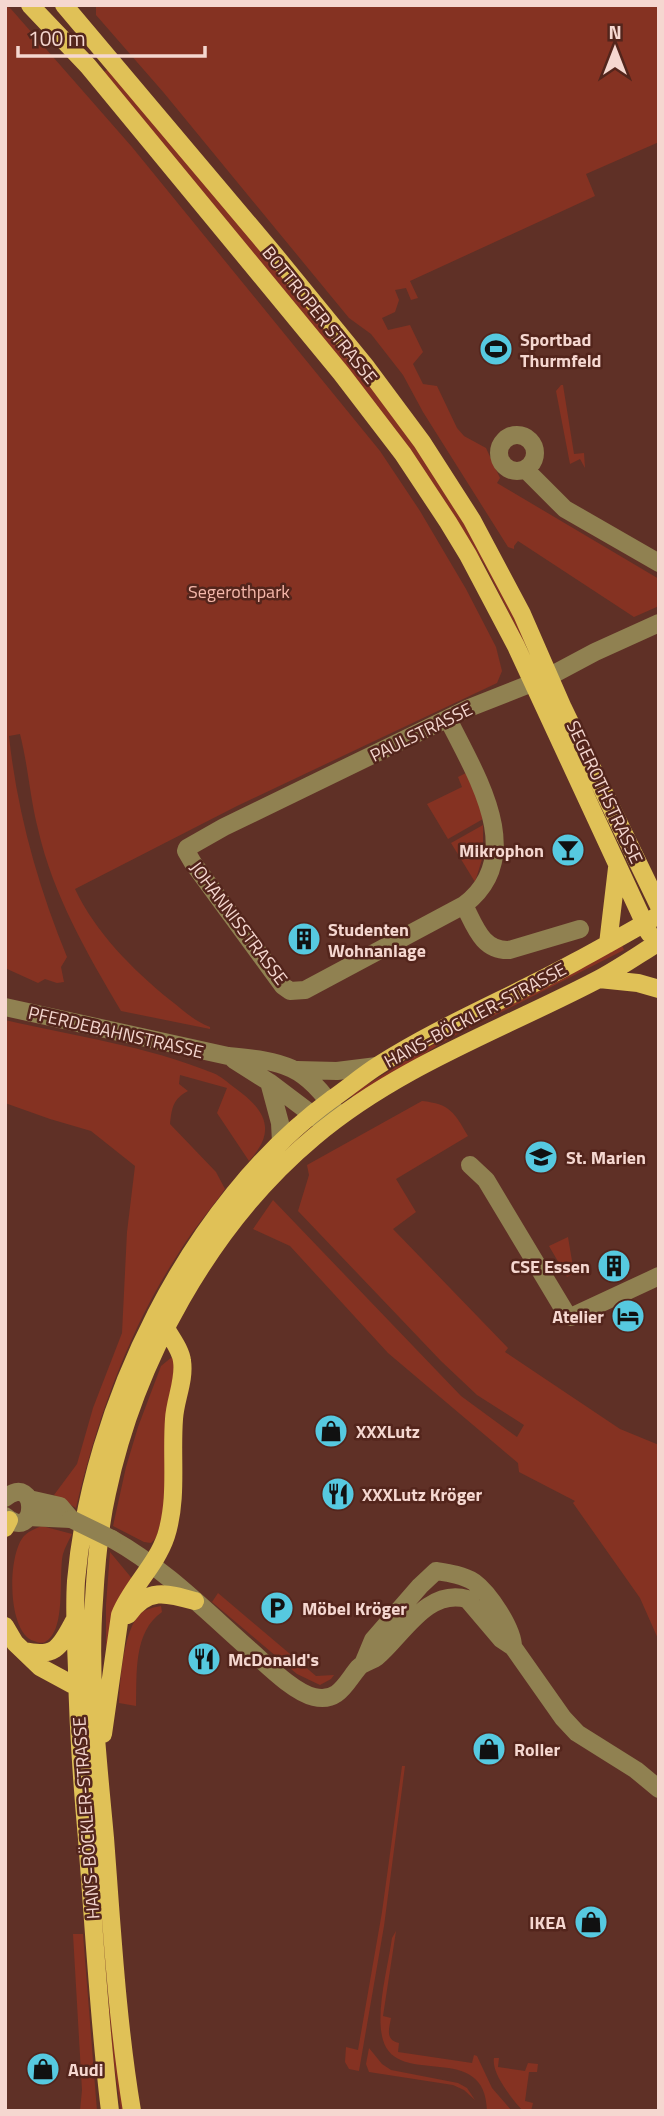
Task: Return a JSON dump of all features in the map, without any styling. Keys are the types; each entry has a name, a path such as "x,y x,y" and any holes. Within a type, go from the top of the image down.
{"main road":[{"name":"BOTTROPER STRASSE","path":"30,5 55,29 258,271 403,454 468,555 516,646 542,680"},
{"name":"BOTTROPER STRASSE","path":"64,5 368,368 422,442 494,559 542,680"},
{"path":"55,29 78,20"},
{"name":"SEGEROTHSTRASSE","path":"542,680 617,868 651,919 657,948"},
{"name":"SEGEROTHSTRASSE","path":"542,680 563,708 659,906"},
{"path":"608,944 617,868"},
{"name":"HANS-BÖCKLER-STRASSE","path":"110,2111 80,1761 76,1580 91,1490 109,1427 153,1320 211,1224 244,1181 281,1142 329,1101 377,1066 419,1042 651,919"},
{"name":"HANS-BÖCKLER-STRASSE","path":"132,2111 120,2024 98,1758 93,1605 107,1493 123,1432 166,1328 225,1231 277,1171 334,1121 432,1058 600,979 657,948"},
{"path":"600,979 638,983 659,989"},
{"path":"98,1758 109,1707 118,1629 125,1602 152,1563 165,1537 171,1513 174,1489 173,1421 183,1371 182,1357 166,1328"},
{"path":"118,1629 136,1603 153,1595 163,1593 195,1601"},
{"path":"24,1651 42,1655 53,1651 63,1642 75,1618"},
{"path":"5,1626 15,1643 40,1667 77,1687"}],"street":[{"path":"525,469 565,509 659,563"},
{"name":"PAULSTRASSE","path":"187,848 224,827 448,719 542,680 659,623"},
{"path":"448,719 483,788 493,823 493,861 479,893 464,905 482,939 489,947 509,950 580,929"},
{"name":"JOHANNISSTRASSE","path":"187,848 193,863 283,986 290,990 305,990 464,905"},
{"name":"PFERDEBAHNSTRASSE","path":"5,1007 228,1056 274,1062 308,1076 329,1101 334,1121 312,1116 269,1082 228,1056"},
{"path":"297,1070 337,1071 377,1066"},
{"path":"269,1082 280,1123 281,1142"},
{"path":"470,1165 486,1180 567,1315 571,1317 659,1276"},
{"path":"7,1522 22,1521 17,1498 60,1506 71,1519 152,1563 273,1670 315,1698 328,1698 340,1693 363,1664 373,1640 436,1571 466,1578 475,1583 489,1597 513,1637 513,1647"},
{"path":"363,1664 376,1658 415,1616 452,1597 467,1599 501,1639 513,1647 577,1733 636,1770 659,1789"}],"green space":[{"name":"Segerothpark","path":"5,5 132,147 380,451 420,511 466,589 496,647 502,671 497,683 237,806 75,889 93,921 129,963 170,1000 210,1029 121,1011 62,900 44,853 20,734 9,736 17,793 38,876 67,957 61,967 64,982 45,979 38,983 5,968"},
{"path":"96,5 659,5 659,142 586,174 595,196 410,281 418,298 411,300 406,288 395,290 399,300 395,312 382,318 388,330 410,325 423,352 413,364 423,384 437,386 457,428 464,436 486,448 500,478 497,483 659,579 659,606 634,617 518,541 514,549 508,547 423,412 403,375 371,334 349,318 164,93 96,15"},
{"path":"109,68 289,282 393,414 466,525 529,642 525,644 484,564 417,462 103,73"},
{"path":"561,385 574,454 584,453 585,468 580,459 570,464 556,391"},
{"path":"466,773 483,819 448,839 427,804 462,787 458,777"},
{"path":"483,825 483,856 475,882 451,843"},
{"path":"622,945 624,950 448,1039 354,1098 350,1095 427,1048"},
{"path":"5,1020 136,1049 213,1073 246,1096 264,1122 263,1140 249,1161 217,1113 227,1088 180,1075 179,1084 188,1091 174,1104 170,1124 216,1172 225,1189 160,1283 129,1345 104,1409 76,1508 54,1495 77,1464 93,1408 122,1333 127,1232 135,1166 91,1131 5,1103"},
{"path":"422,1101 445,1107 459,1121 468,1136 396,1179 416,1212 393,1229 508,1348 505,1352 620,1429 659,1445 659,1641 640,1598 573,1503 575,1501 519,1472 518,1463 388,1353 290,1246 253,1229 273,1200 461,1396 517,1437 524,1425 477,1395 441,1361 298,1211 309,1175 307,1165"},
{"path":"568,1237 574,1273 567,1277 549,1246"},
{"path":"172,1357 177,1367 167,1500 156,1538 151,1543 113,1526 138,1427 161,1366"},
{"path":"42,1526 72,1534 63,1554 56,1627 52,1636 41,1643 25,1635 14,1609 12,1593 18,1546 24,1536"},
{"path":"110,1552 134,1581 106,1671 106,1605"},
{"path":"218,1593 316,1676 334,1675 320,1685 297,1674 212,1602"},
{"path":"161,1606 162,1612 153,1620 141,1642 136,1706 119,1703 120,1682 130,1631 141,1613"},
{"path":"87,1729 124,2111 121,2111 113,2058"},
{"path":"402,1766 405,1766 384,1926 359,2071 349,2069 345,2062 346,2047 358,2050 382,1912"},
{"path":"396,1931 383,2016 391,2018 389,2033 395,2042 399,2043 398,2052 472,2063 474,2055 477,2056 492,2088 512,2111 487,2111 483,2089 472,2076 457,2070 405,2062 391,2054 383,2040 380,2017 392,1938"},
{"path":"73,1934 83,1934 97,2111 80,2111 82,2090"},
{"path":"369,2048 382,2064 391,2070 458,2083 467,2088 475,2100 453,2085 369,2072 366,2064"},
{"path":"494,2058 499,2058 498,2067 525,2071 528,2063 538,2064 537,2072 529,2072 525,2101 533,2103 531,2111 523,2111 508,2093 496,2071"}],"place":[{"name":"Sportbad Thurmfeld","path":"496,349"},
{"name":"Mikrophon","path":"568,850"},
{"name":"Studenten Wohnanlage","path":"304,939"},
{"name":"St. Marien","path":"541,1157"},
{"name":"CSE Essen","path":"614,1266"},
{"name":"Atelier","path":"628,1316"},
{"name":"XXXLutz","path":"331,1431"},
{"name":"XXXLutz Kröger","path":"338,1494"},
{"name":"Möbel Kröger","path":"277,1608"},
{"name":"McDonald's","path":"204,1659"},
{"name":"Roller","path":"489,1749"},
{"name":"IKEA","path":"591,1922"},
{"name":"Audi","path":"43,2069"}]}
